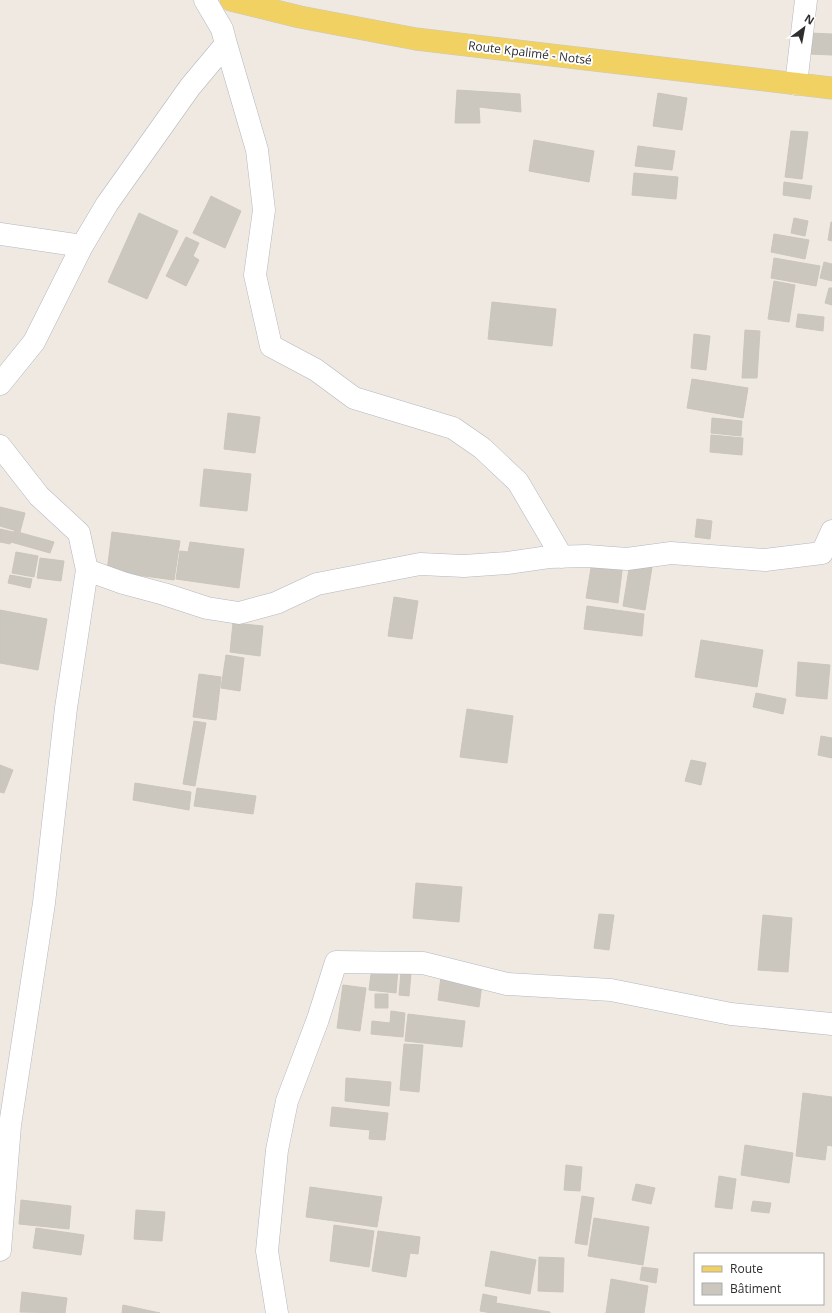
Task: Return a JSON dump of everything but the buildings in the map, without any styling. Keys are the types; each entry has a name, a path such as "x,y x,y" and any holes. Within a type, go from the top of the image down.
{"main road":[{"name":"Route Kpalimé - Notsé","path":"231,0 300,17 416,39 832,88"}],"street":[{"path":"205,0 222,29 257,150 264,210 255,275 271,346 316,370 354,398 453,428 482,448 518,482 562,557"},
{"path":"796,84 806,0"},
{"path":"0,384 34,342 82,246 107,204 190,87 226,44"},
{"path":"0,234 82,246"},
{"path":"0,446 39,496 79,533 87,570 66,708 44,904 10,1125 0,1250"},
{"path":"87,570 123,583 207,608 238,613 276,603 317,584 420,564 464,566 506,563 549,557 587,556 627,558 671,553 765,560 822,553 832,531"},
{"path":"277,1313 267,1251 277,1150 287,1101 318,1019 336,962 423,962 507,984 611,990 731,1014 832,1024"}]}
